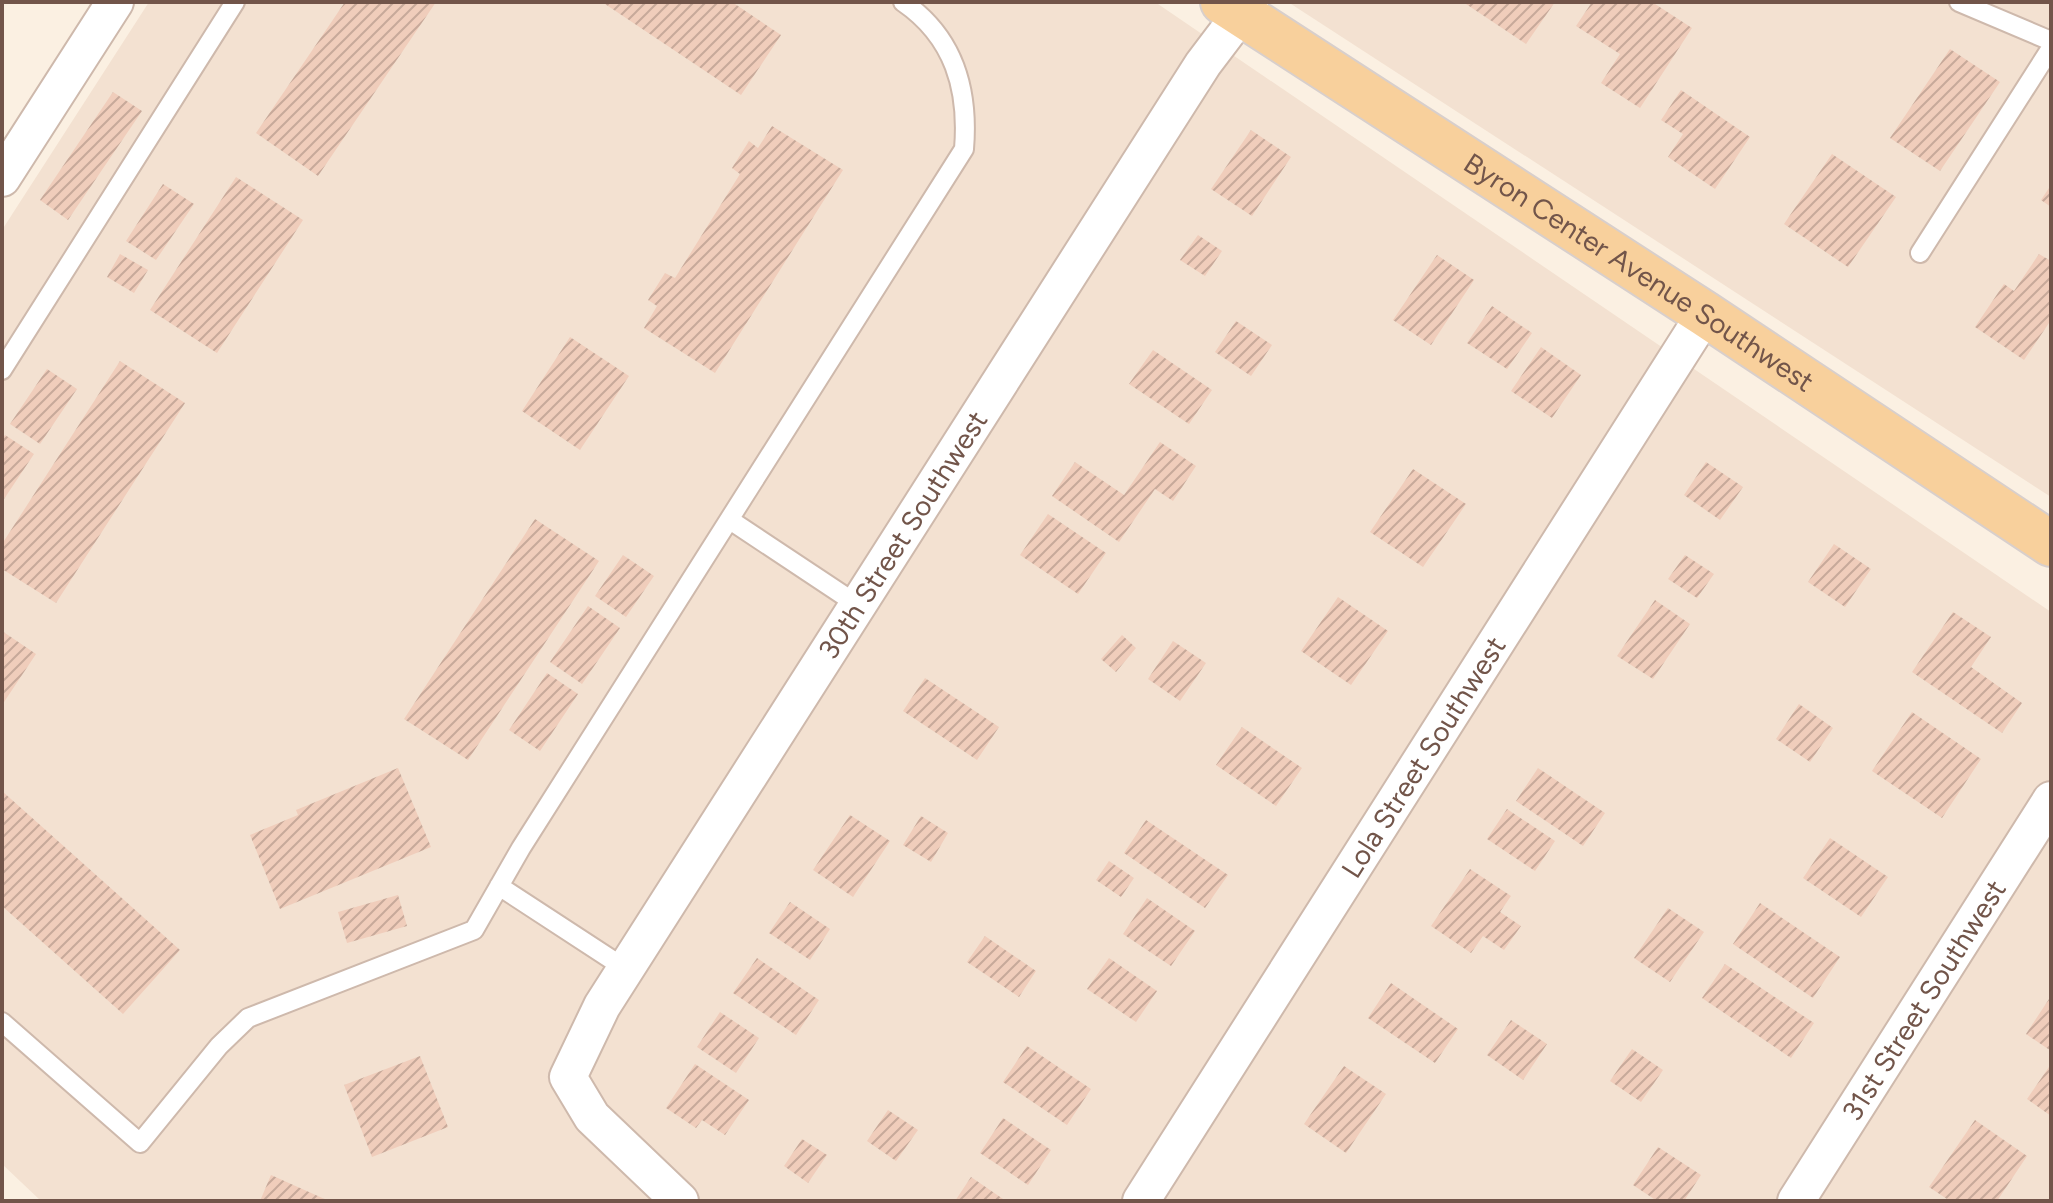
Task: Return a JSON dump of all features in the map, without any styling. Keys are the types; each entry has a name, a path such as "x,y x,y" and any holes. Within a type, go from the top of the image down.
{"main road":[{"name":"Byron Center Avenue Southwest","path":"1238,6 2051,544"}],"street":[{"path":"4,171 115,2"},
{"name":"30th Street Southwest","path":"680,1201 592,1117 568,1077 602,1006 1238,6"},
{"name":"Lola Street Southwest","path":"1141,1201 1705,314"},
{"name":"31st Street Southwest","path":"1796,1201 2051,800"}],"lane":[{"path":"2,370 235,2"},
{"path":"2,1022 140,1143 219,1046 248,1018 474,930 964,149 967,116 959,75 944,42 918,13 903,2"},
{"path":"1959,2 2051,41"},
{"path":"1920,253 2051,48"},
{"path":"730,520 858,605"},
{"path":"499,886 626,969"}],"shaded area":[{"path":"149,2 1155,2 2051,612 2051,1201 41,1201 2,1164 2,230"},
{"path":"1288,2 2051,2 2051,497"}],"building":[{"path":"345,2 436,2 318,176 256,133"},
{"path":"602,2 732,2 781,35 741,95"},
{"path":"1463,2 1555,2 1526,44"},
{"path":"1592,2 1652,2 1692,28 1640,108 1601,83 1620,54 1576,26"},
{"path":"1950,49 2000,82 1940,171 1890,138"},
{"path":"1681,90 1750,137 1715,189 1668,157 1683,134 1661,120"},
{"path":"113,92 142,111 68,220 40,200"},
{"path":"772,126 843,170 715,373 644,328 657,306 648,300 665,273 675,278 740,174 732,168 749,141 758,148"},
{"path":"1251,130 1291,157 1252,216 1211,189"},
{"path":"1832,154 1896,197 1848,267 1784,224"},
{"path":"236,177 303,220 217,353 150,310"},
{"path":"163,184 194,204 156,260 126,241"},
{"path":"2051,185 2051,207 2041,200"},
{"path":"1198,235 1222,251 1205,276 1180,260"},
{"path":"120,254 148,270 134,293 107,277"},
{"path":"2039,254 2051,261 2051,320 2024,360 1975,327 2004,284 2014,291"},
{"path":"1437,255 1474,280 1431,345 1393,320"},
{"path":"1492,306 1532,333 1507,369 1467,343"},
{"path":"1236,321 1272,345 1251,376 1215,352"},
{"path":"570,337 629,376 580,450 522,411"},
{"path":"1541,347 1581,375 1552,418 1511,391"},
{"path":"1153,350 1212,390 1189,424 1129,384"},
{"path":"120,361 185,403 56,603 2,569 2,544"},
{"path":"47,369 77,389 40,444 10,424"},
{"path":"5,435 34,454 2,502 2,440"},
{"path":"1160,442 1196,466 1173,501 1155,489 1119,542 1052,496 1075,462 1124,495"},
{"path":"1706,462 1743,487 1720,520 1684,495"},
{"path":"1413,469 1466,504 1423,567 1370,532"},
{"path":"1048,514 1106,553 1078,594 1020,555"},
{"path":"535,519 599,561 468,760 404,719"},
{"path":"1834,544 1871,569 1845,607 1808,582"},
{"path":"623,555 654,576 626,617 595,596"},
{"path":"1685,555 1714,574 1697,598 1668,579"},
{"path":"1338,597 1388,631 1351,685 1301,651"},
{"path":"1655,600 1690,624 1653,679 1617,656"},
{"path":"588,606 620,628 582,684 550,662"},
{"path":"1953,612 1991,637 1971,667 2022,703 2002,733 1912,672"},
{"path":"2,631 36,654 2,705"},
{"path":"1122,635 1136,648 1116,672 1101,659"},
{"path":"1173,641 1206,663 1180,701 1148,679"},
{"path":"547,673 578,694 540,751 509,730"},
{"path":"925,678 999,727 977,760 903,711"},
{"path":"1799,704 1833,728 1810,762 1776,739"},
{"path":"1912,712 1981,759 1942,818 1872,771"},
{"path":"1242,727 1302,768 1276,806 1216,765"},
{"path":"398,768 431,847 280,909 250,835 298,815 296,810"},
{"path":"1538,768 1605,813 1583,846 1516,801"},
{"path":"2,791 180,950 123,1014 2,906"},
{"path":"1507,809 1555,841 1535,871 1487,839"},
{"path":"850,815 890,841 853,897 813,870"},
{"path":"921,816 948,833 931,862 903,845"},
{"path":"1146,820 1228,875 1205,908 1124,853"},
{"path":"1830,838 1888,877 1861,917 1803,878"},
{"path":"1109,861 1134,878 1121,897 1096,880"},
{"path":"1470,869 1511,896 1500,912 1521,926 1504,950 1483,936 1471,953 1431,926"},
{"path":"398,895 407,926 347,943 338,912"},
{"path":"1147,898 1195,931 1171,966 1123,934"},
{"path":"790,902 830,929 810,960 769,933"},
{"path":"1760,903 1840,957 1813,998 1733,944"},
{"path":"1668,908 1704,932 1670,982 1634,958"},
{"path":"985,936 1036,971 1019,997 967,962"},
{"path":"757,958 819,1000 796,1035 733,993"},
{"path":"1109,958 1157,991 1136,1022 1087,989"},
{"path":"1725,964 1814,1023 1791,1058 1702,998"},
{"path":"1391,983 1458,1029 1435,1063 1368,1018"},
{"path":"2051,996 2051,1051 2026,1034"},
{"path":"720,1012 759,1038 736,1073 697,1047"},
{"path":"1511,1020 1547,1044 1523,1080 1487,1055"},
{"path":"1027,1046 1091,1089 1067,1125 1003,1082"},
{"path":"1632,1049 1663,1070 1641,1102 1610,1081"},
{"path":"420,1056 448,1127 372,1157 344,1085"},
{"path":"695,1064 749,1100 725,1135 702,1120 696,1128 666,1108"},
{"path":"2051,1064 2051,1116 2027,1099"},
{"path":"1344,1066 1386,1094 1346,1153 1304,1124"},
{"path":"888,1110 918,1130 896,1161 867,1141"},
{"path":"1003,1118 1051,1150 1028,1185 980,1153"},
{"path":"1975,1120 2027,1156 1997,1201 1950,1201 1929,1187"},
{"path":"802,1139 827,1155 808,1183 784,1166"},
{"path":"1658,1147 1701,1175 1684,1201 1657,1201 1633,1185"},
{"path":"271,1175 329,1201 260,1201"},
{"path":"971,1177 1006,1201 955,1201"}]}
